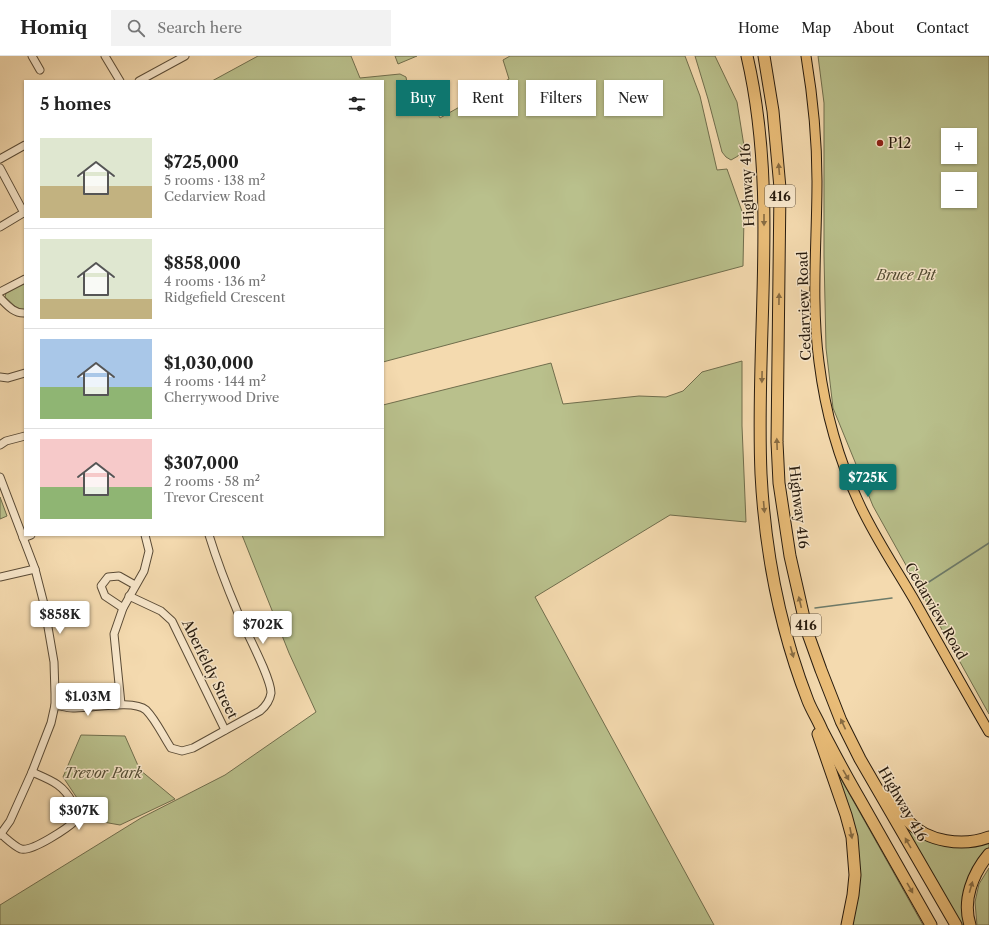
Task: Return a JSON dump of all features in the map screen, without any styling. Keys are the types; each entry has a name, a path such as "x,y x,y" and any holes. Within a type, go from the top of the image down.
{"highway":[{"name":"Highway 416","path":"747,56 757,113 763,182 764,276 760,435 768,546 775,589 793,654 809,703 840,766 931,925"},
{"name":"Highway 416","path":"764,56 773,111 780,188 777,442 779,483 790,556 807,631 841,721 860,759 956,925"},
{"path":"809,703 852,837 855,885 846,925"},
{"path":"860,759 909,822 918,830 931,837 951,841 972,842 989,837"},
{"path":"970,925 968,906 970,888 981,864 989,854"}],"main road":[{"name":"Cedarview Road","path":"806,56 816,141 816,329 818,361 831,428 838,451 859,504 881,546 915,601 989,732"}],"street":[{"path":"32,56 40,70"},
{"path":"105,56 119,80"},
{"path":"141,80 186,56"},
{"path":"0,159 24,146"},
{"path":"0,168 24,211"},
{"path":"0,227 24,214"},
{"path":"0,292 24,280"},
{"path":"0,298 14,311 24,313"},
{"path":"0,377 8,378 24,373"},
{"path":"0,445 6,441 24,436"},
{"path":"0,477 35,569 44,604 54,662 55,705 51,723 32,772 10,821 0,835 20,848 25,849 31,848 60,832 76,820 77,815 67,792 55,782 32,772"},
{"path":"23,538 28,536"},
{"path":"121,704 114,634 123,608 144,571 149,551 145,536"},
{"path":"55,705 72,708 92,708 121,704 140,707 145,710 154,721 171,748 182,752 193,748 260,711 265,706 269,700 271,692 265,672 238,614 221,572 209,536"},
{"path":"0,577 35,569"},
{"path":"123,608 105,596 101,586 108,577 119,576 135,585"},
{"name":"Aberfeldy Street","path":"130,596 161,611 172,621 225,730"}],"green space":[{"path":"258,56 351,56 360,78 400,74 406,77 407,80 396,80 396,116 439,116 440,118 444,116 450,116 450,112 458,108 458,116 518,116 518,80 507,80 509,79 503,60 510,56 685,56 700,96 717,170 727,169 744,217 743,266 384,362 384,80 214,80"},
{"path":"395,56 417,56 398,64"},
{"path":"695,56 715,56 737,102 744,146 738,156 731,160 722,152"},
{"name":"Bruce Pit","path":"818,56 989,56 989,714 873,506 833,408 826,348 824,256 824,103"},
{"path":"24,284 24,310 19,310 5,297 6,293"},
{"path":"742,361 742,426 746,522 670,515 535,597 714,925 0,925 0,905 141,818 225,775 316,712 289,653 242,536 384,536 384,405 551,363 563,404 639,396 666,397 683,391 702,372"},
{"path":"0,497 7,516 0,519"},
{"name":"Trevor Park","path":"81,735 125,736 140,770 175,799 120,825 103,822 87,813 63,777"},
{"path":"832,763 923,925 849,925 858,882"},
{"path":"897,812 920,836 989,839 989,848 979,859 967,925 961,925"},
{"path":"989,868 989,925 977,925 975,902 979,884"}],"waterway":[{"path":"918,589 989,543"},
{"path":"815,608 892,598"}],"place":[{"name":"P12","path":"880,143"}]}
